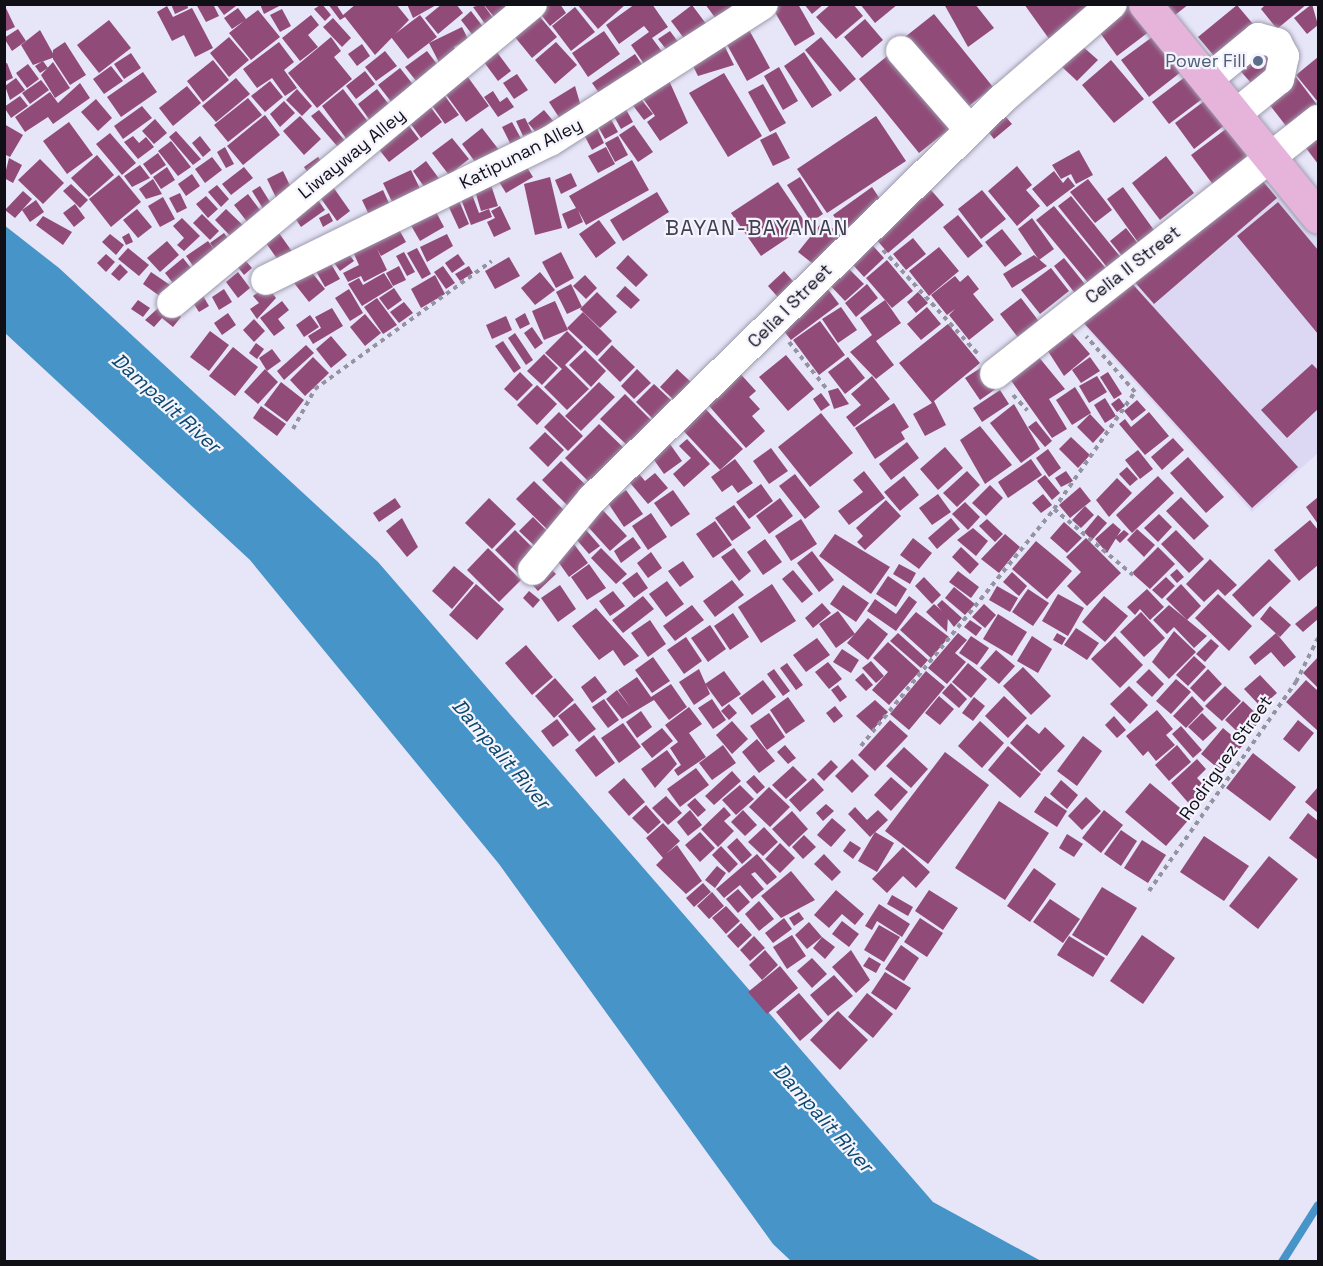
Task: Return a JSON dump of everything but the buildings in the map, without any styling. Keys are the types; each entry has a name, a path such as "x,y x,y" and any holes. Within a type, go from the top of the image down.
{"main road":[{"path":"1145,4 1318,217"}],"street":[{"name":"Liwayway Alley","path":"172,303 532,4"},
{"name":"Katipunan Alley","path":"266,280 550,141 763,4"},
{"name":"Celia I Street","path":"533,570 592,499 773,322 970,130 1112,4"},
{"path":"1207,80 1258,38 1277,43 1284,56 1279,79 1236,114"},
{"path":"901,51 970,130"},
{"name":"Celia II Street","path":"995,374 1318,120"}],"path":[{"path":"866,232 1027,410"},
{"path":"293,429 315,389 492,261"},
{"path":"861,746 1054,509 1135,392 1069,316"},
{"path":"773,322 826,388"},
{"path":"1054,509 1133,575"},
{"name":"Rodriguez Street","path":"1149,891 1296,682 1318,638"}],"shaded area":[{"path":"1260,166 1318,237 1318,453 1252,512 1077,318"}],"water":[{"name":"Dampalit River","path":"4,225 59,268 378,562 933,1202 1041,1261 791,1261 773,1244 499,864 250,560 5,333"}],"waterway":[{"path":"1282,1262 1318,1205"}],"place":[{"name":"Power Fill","path":"1258,61"}],"district":[{"name":"BAYAN-BAYANAN","path":"757,228"}]}
